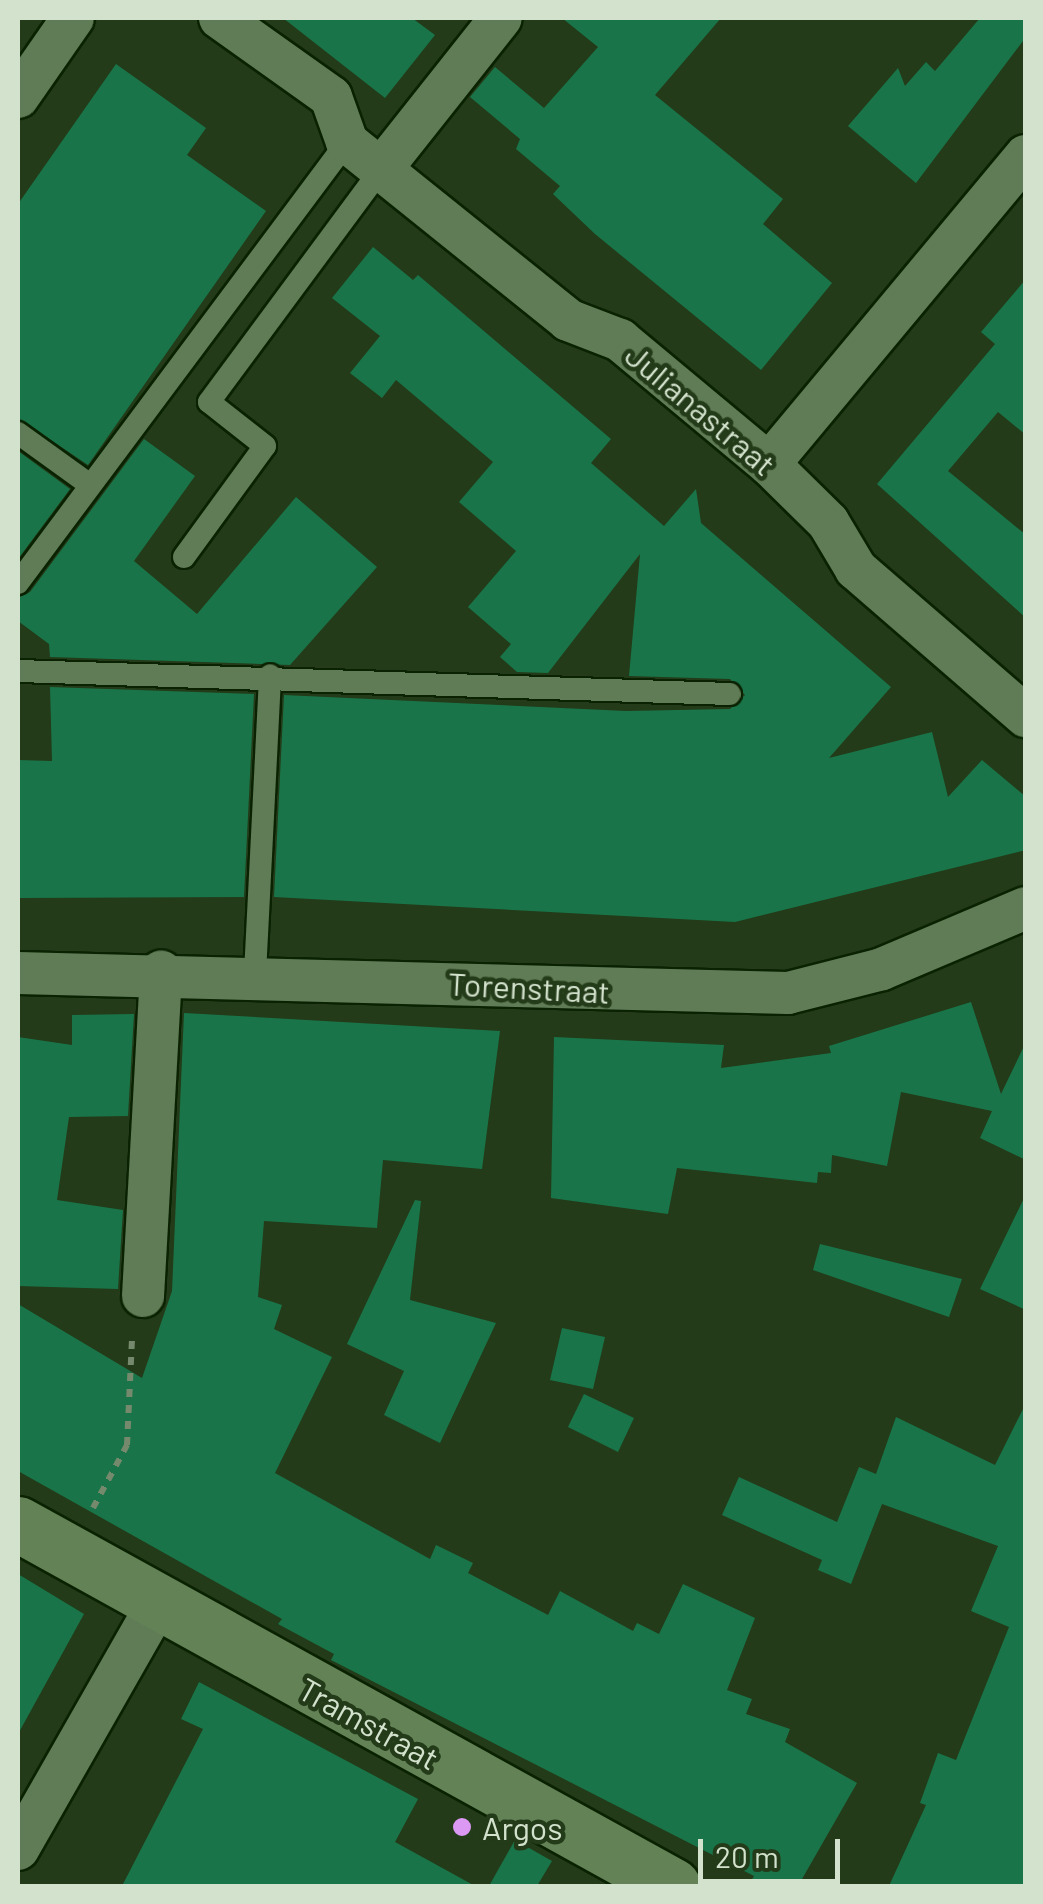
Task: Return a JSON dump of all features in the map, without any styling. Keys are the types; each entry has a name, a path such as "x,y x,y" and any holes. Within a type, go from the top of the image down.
{"street":[{"path":"18,97 73,18"},
{"name":"Julianastraat","path":"220,18 331,98 348,142 568,320 620,340 769,464 828,522 856,569 1026,716"},
{"path":"382,168 501,18"},
{"path":"769,464 1026,156"},
{"name":"Torenstraat","path":"18,973 256,974 788,993 882,969 1026,908"},
{"path":"143,1296 161,972"},
{"name":"Tramstraat","path":"18,1524 157,1605 674,1886"},
{"path":"18,1848 157,1605"}],"lane":[{"path":"18,582 348,142"},
{"path":"184,557 265,446 209,402 382,168"},
{"path":"18,433 90,485"},
{"path":"18,671 270,676 730,694"},
{"path":"256,974 270,676"}],"path":[{"path":"68,1554 128,1446 134,1309 143,1296"}],"building":[{"path":"283,18 412,18 435,35 385,98"},
{"path":"562,18 721,18 655,95 783,199 763,224 832,283 761,370 595,234 553,194 560,186 516,149 520,139 470,97 495,67 544,108 598,47"},
{"path":"980,18 1026,18 1026,37 916,183 848,126 898,68 905,86 926,62 935,71"},
{"path":"116,64 206,128 187,155 266,211 88,465 18,418 18,204"},
{"path":"373,247 413,280 418,275 611,439 591,463 664,526 696,489 701,523 891,687 829,758 932,732 948,797 982,760 1026,797 1026,850 735,922 274,897 284,695 626,711 730,709 745,695 730,679 629,676 640,554 548,673 517,672 500,657 511,644 468,607 516,551 459,502 493,462 396,380 382,398 350,373 380,336 332,298"},
{"path":"1026,279 1026,435 998,412 948,471 1026,535 1026,618 877,484 995,344 981,332"},
{"path":"144,439 195,476 134,561 197,614 296,497 377,567 290,665 50,657 49,644 18,621 18,598 30,592"},
{"path":"18,451 70,489 18,559"},
{"path":"50,687 254,694 244,897 18,898 18,760 52,761"},
{"path":"971,1002 1001,1094 1026,1042 1026,1160 980,1138 992,1111 901,1092 887,1166 832,1155 831,1173 818,1172 817,1183 677,1168 668,1214 551,1198 554,1037 724,1045 721,1068 831,1053 829,1046"},
{"path":"184,1013 500,1031 482,1169 383,1160 377,1228 264,1221 258,1297 282,1305 274,1329 332,1357 275,1473 430,1559 436,1545 473,1563 468,1573 548,1615 560,1591 633,1631 637,1623 659,1634 683,1584 755,1618 727,1690 752,1699 746,1714 790,1729 785,1742 857,1783 798,1886 748,1886 754,1876 331,1660 334,1654 278,1624 282,1619 18,1471 18,1304 142,1378 172,1291"},
{"path":"134,1014 128,1116 69,1117 57,1200 123,1210 118,1289 18,1286 18,1037 72,1045 72,1015"},
{"path":"1026,1194 1026,1310 980,1289"},
{"path":"415,1200 421,1201 410,1300 496,1323 440,1443 384,1415 404,1371 347,1344"},
{"path":"820,1244 962,1279 949,1317 813,1270"},
{"path":"562,1328 605,1337 593,1389 550,1380"},
{"path":"584,1394 634,1418 618,1452 568,1427"},
{"path":"1026,1403 1026,1886 889,1886 926,1805 920,1803 938,1753 956,1760 1009,1627 971,1611 998,1546 882,1504 851,1584 818,1570 822,1560 722,1515 739,1477 837,1522 859,1467 876,1474 896,1417 995,1465"},
{"path":"18,1574 84,1614 18,1734"},
{"path":"199,1682 418,1799 395,1842 475,1886 122,1886 203,1729 181,1719"},
{"path":"515,1840 552,1861 537,1886 489,1886"}],"place":[{"name":"Argos","path":"462,1827"}]}
